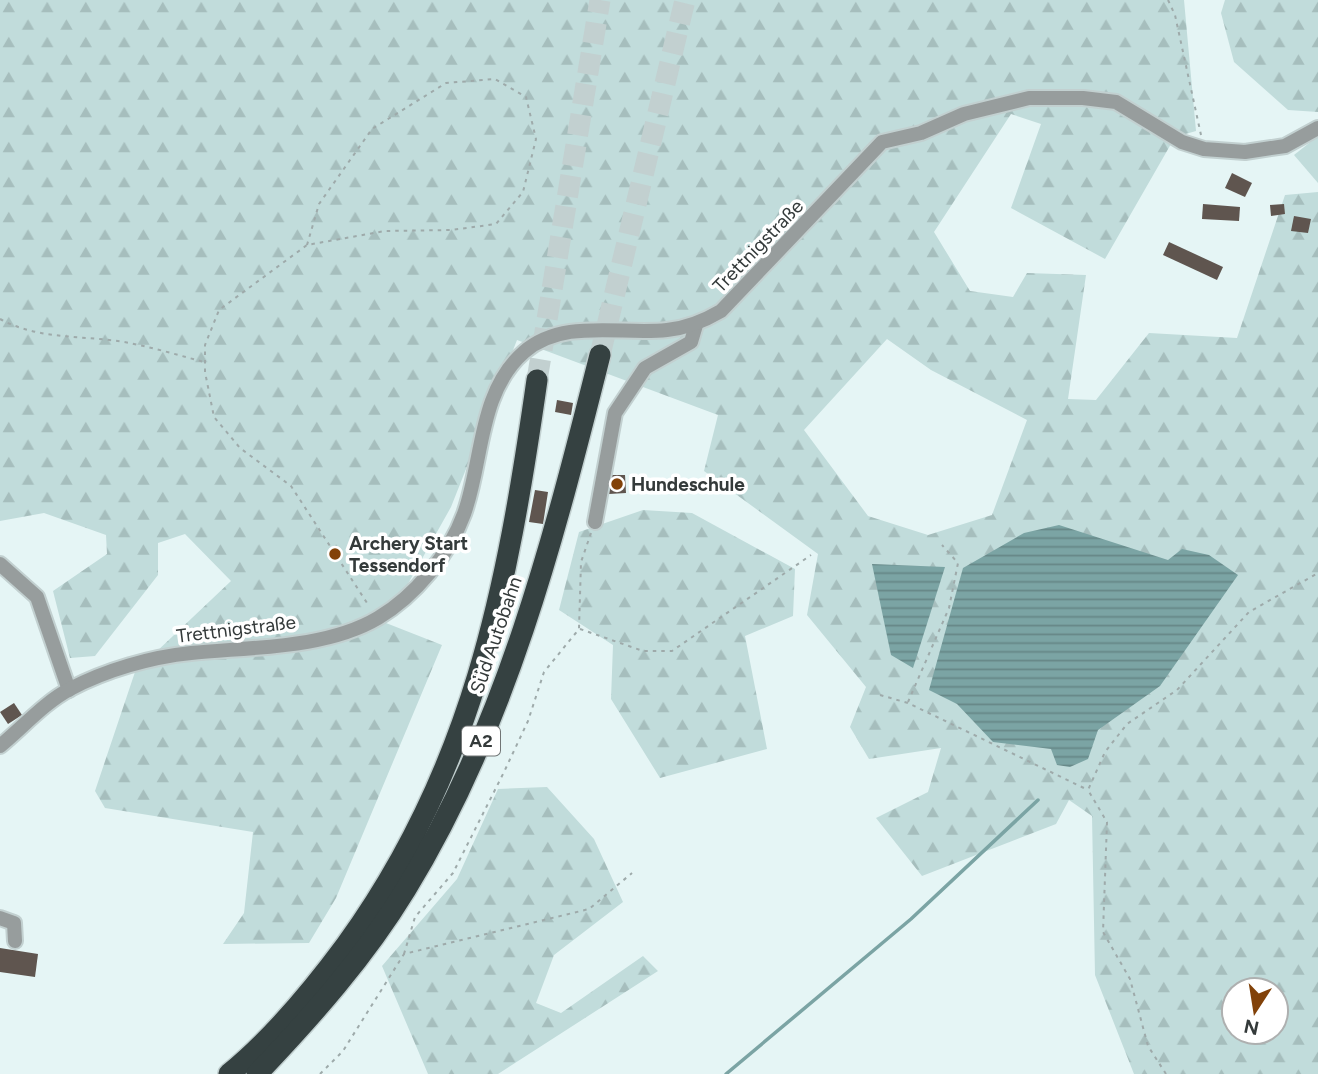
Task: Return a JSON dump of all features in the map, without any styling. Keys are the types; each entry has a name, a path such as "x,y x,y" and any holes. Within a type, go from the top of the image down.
{"highway":[{"name":"Süd Autobahn","path":"257,1074 341,982 406,890 452,805 504,683 533,600 600,355"},
{"name":"Süd Autobahn","path":"229,1074 298,1006 330,967 390,881 433,800 480,675 502,587 537,380"}],"street":[{"name":"Trettnigstraße","path":"0,746 69,690 130,665 190,653 244,651 331,636 377,619 436,566 464,514 485,424 504,377 524,352 553,335 577,331 633,332 696,325 721,311 882,142 921,133 964,114 1029,98 1083,97 1116,102 1182,142 1205,149 1245,152 1285,146 1318,128"},
{"path":"595,522 615,414 645,368 691,342 696,325"},
{"path":"0,564 37,597 69,690"},
{"path":"0,918 14,923 15,941"}],"path":[{"path":"1168,0 1175,15 1205,149"},
{"path":"307,245 319,205 372,129 446,83 495,79 526,97 536,139 523,192 496,224 451,230 385,231 307,245 219,310 205,345 205,362 214,417 240,448 291,486 377,619"},
{"path":"0,320 18,329 73,339 123,342 205,362"},
{"path":"320,1074 343,1051 404,954 415,917 453,873 528,721 544,673 579,629 581,562 595,522"},
{"path":"908,703 949,608 958,562 942,545"},
{"path":"579,629 643,651 672,651 811,555"},
{"path":"1088,790 1105,752 1127,724 1177,690 1249,612 1318,573"},
{"path":"880,695 908,703 1088,790 1107,822 1103,932 1130,979 1148,1046 1166,1074"},
{"path":"404,954 589,909 632,873"}],"green space":[{"path":"0,0 1184,0 1196,131 1175,137 1105,259 1011,208 1041,124 1011,114 934,232 970,291 1013,297 1027,273 1086,275 1068,399 1096,400 1149,333 1237,338 1285,195 1318,192 1318,1074 1134,1074 1095,975 1092,816 1069,800 1056,824 922,876 876,818 928,792 941,748 869,759 850,727 866,687 807,615 818,554 704,471 718,415 517,340 451,507 386,623 442,645 336,898 309,943 223,944 244,913 253,832 105,808 95,791 135,672 231,581 185,534 158,543 158,575 95,656 70,658 53,591 107,554 106,535 44,513 0,521","holes":["887,339 931,370 1027,420 992,515 928,535 868,516 804,430"]},
{"path":"1225,0 1318,0 1318,112 1288,110 1234,62 1221,13"},
{"path":"1318,136 1318,183 1294,155"},
{"path":"643,510 692,513 795,569 793,616 745,636 767,749 660,778 611,699 613,645 559,610 579,532"},
{"path":"547,787 594,839 623,902 554,955 536,1003 561,1013 643,956 658,971 498,1074 428,1074 382,966 457,879 498,789"}],"shaded area":[{"path":"1059,525 1168,560 1182,549 1209,555 1238,575 1160,686 1098,730 1088,759 1070,767 1057,765 1051,749 993,742 957,704 929,690 963,568 1024,533"},
{"path":"872,564 945,567 913,668 891,655"}],"building":[{"path":"1232,173 1252,183 1245,197 1225,188"},
{"path":"1203,204 1240,207 1239,221 1202,219"},
{"path":"1284,204 1285,214 1271,216 1270,205"},
{"path":"1294,216 1311,219 1308,233 1291,231"},
{"path":"1169,242 1223,267 1217,280 1163,255"},
{"path":"557,400 573,403 571,415 555,412"},
{"name":"Hundeschule","path":"609,475 625,475 626,493 609,494"},
{"path":"535,490 548,492 543,524 529,522"},
{"path":"14,703 22,715 8,724 0,712"},
{"path":"0,948 38,954 35,977 0,972"}],"waterway":[{"path":"726,1074 911,919 1038,800"}],"tunnel":[{"path":"537,380 600,0"},
{"path":"600,355 685,0"}],"place":[{"name":"Hundeschule","path":"617,484"},
{"name":"Archery Start Tessendorf","path":"335,554"}]}
